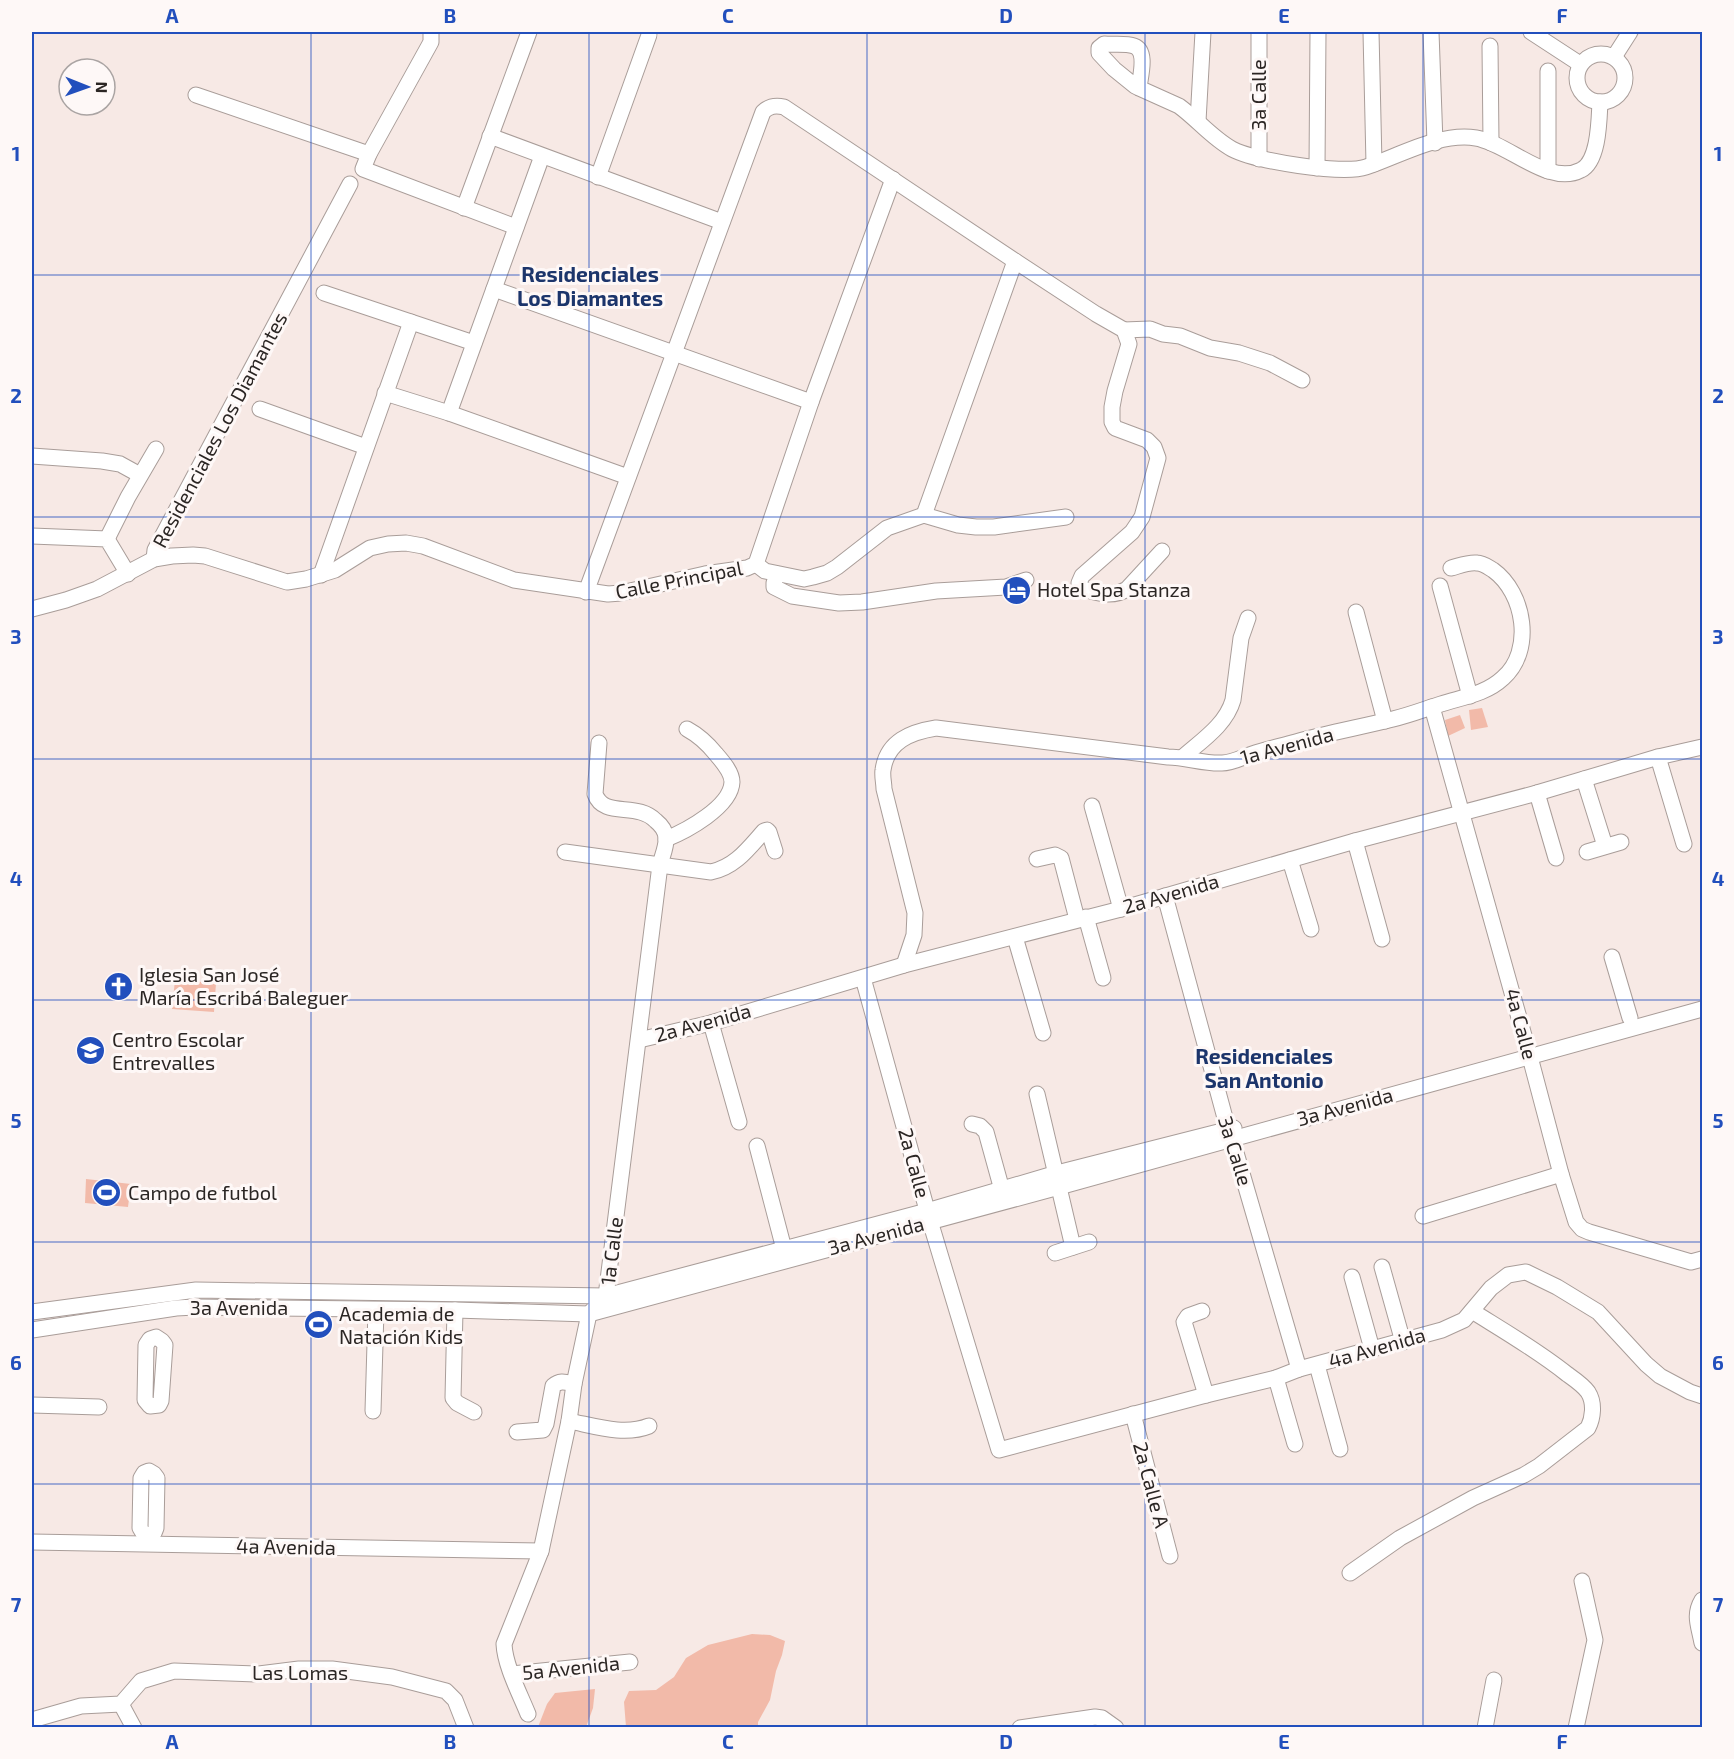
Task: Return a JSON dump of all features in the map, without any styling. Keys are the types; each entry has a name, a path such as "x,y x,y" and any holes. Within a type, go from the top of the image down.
{"street":[{"path":"431,32 431,42 362,167 364,171 516,227"},
{"path":"464,207 529,32"},
{"path":"1198,121 1203,32"},
{"name":"3a Calle","path":"1259,32 1259,159"},
{"path":"1317,168 1318,32"},
{"path":"1371,32 1374,164"},
{"path":"1431,32 1434,142"},
{"path":"1531,32 1580,64"},
{"path":"1614,57 1630,32"},
{"path":"598,177 649,35"},
{"path":"1490,46 1491,143"},
{"path":"1596,53 1605,53 1614,57 1625,71 1623,89 1609,101 1590,100 1577,84 1580,64 1587,57 1596,53"},
{"path":"1548,71 1548,171"},
{"path":"1139,88 1179,106 1239,153 1259,159 1317,168 1364,168 1434,142 1451,138 1475,138 1500,146 1548,171 1563,176 1582,170 1590,161 1595,150 1600,102"},
{"path":"196,95 369,154"},
{"path":"586,592 762,112 772,106 784,107 1015,261 1124,330 1150,329 1162,334 1180,336 1210,348 1239,353 1270,363 1302,380"},
{"path":"490,136 722,222"},
{"path":"449,413 542,156"},
{"path":"893,179 811,402 756,564 765,571 804,579 826,573 887,528 924,515 958,525 976,527 994,527 1066,517"},
{"name":"Residenciales Los Diamantes","path":"32,609 98,589 154,559 155,550 350,184"},
{"path":"924,515 1015,261"},
{"path":"494,289 811,402"},
{"path":"324,293 474,343"},
{"path":"321,575 411,322"},
{"path":"1124,330 1129,344 1115,390 1112,422 1115,428 1147,440 1154,447 1158,458 1142,516 1132,532 1082,576 1079,583 1080,588 1116,595 1127,589 1162,551"},
{"path":"385,393 449,413 628,477"},
{"path":"260,409 366,447"},
{"path":"107,539 156,449"},
{"path":"32,456 120,464 140,475"},
{"path":"32,536 107,539"},
{"path":"107,539 129,574"},
{"name":"Calle Principal","path":"154,559 183,555 205,556 287,582 335,570 370,548 406,543 423,546 514,580 608,594 705,574 747,568 756,564"},
{"name":"1a Avenida","path":"904,965 914,935 915,913 884,789 883,769 890,752 899,741 916,731 936,728 1223,763 1470,696 1484,691 1503,679 1514,665 1520,647 1520,608 1511,588 1491,568 1479,563 1467,563 1451,568"},
{"path":"777,574 774,587 779,590 792,596 839,603 862,602 936,591 1006,587 1026,580"},
{"path":"1440,586 1470,696"},
{"path":"1356,612 1384,721"},
{"path":"1183,757 1222,722 1231,709 1241,638 1248,618"},
{"name":"4a Calle","path":"1432,707 1576,1222 1589,1232 1697,1261"},
{"path":"599,743 595,794 597,801 607,807 634,810 652,816 665,832 666,839 697,824 724,799 732,780 720,758 702,739 687,729"},
{"name":"2a Avenida","path":"639,1040 711,1023 904,965 1121,909 1290,860 1538,793 1658,757 1702,747"},
{"path":"1658,757 1684,844"},
{"path":"1584,779 1605,846"},
{"path":"1538,793 1556,858"},
{"path":"1092,806 1121,909"},
{"path":"565,852 711,872 722,870 742,857 766,830 769,832 775,851"},
{"name":"1a Calle","path":"589,1314 606,1296 660,865 666,839"},
{"path":"1355,842 1382,939"},
{"path":"1587,852 1621,842"},
{"path":"1037,859 1055,855 1061,858 1103,978"},
{"path":"1290,860 1311,929"},
{"name":"3a Calle","path":"1165,896 1230,1134 1299,1369"},
{"path":"1015,937 1043,1033"},
{"path":"1612,957 1630,1018"},
{"name":"2a Calle","path":"863,978 929,1216 999,1450"},
{"name":"3a Avenida","path":"1528,1052 1630,1018 1702,999"},
{"name":"3a Avenida","path":"32,1312 196,1290 606,1296 640,1294 1528,1052 1702,1009"},
{"path":"711,1023 739,1122"},
{"path":"1037,1094 1073,1247"},
{"path":"972,1124 980,1126 986,1132 1001,1196"},
{"path":"757,1146 784,1249"},
{"path":"1423,1216 1561,1174"},
{"name":"3a Avenida","path":"32,1330 195,1307 589,1314 640,1294 784,1249 929,1216"},
{"path":"1055,1253 1089,1242"},
{"path":"1382,1267 1403,1342"},
{"name":"4a Avenida","path":"999,1450 1276,1378 1299,1369 1454,1326 1464,1320 1491,1288 1508,1275 1526,1272 1557,1287 1598,1312 1660,1376 1702,1396"},
{"path":"1353,1276 1372,1349"},
{"path":"372,1411 376,1310"},
{"path":"455,1310 453,1398 457,1403 474,1412"},
{"path":"154,1311 156,1337"},
{"path":"1202,1311 1188,1316 1184,1322 1206,1395"},
{"path":"1350,1573 1417,1529 1473,1498 1539,1466 1588,1428 1591,1422 1591,1397 1583,1386 1545,1357 1472,1311"},
{"path":"528,1714 512,1674 504,1644 541,1551 589,1314"},
{"path":"1317,1365 1340,1449"},
{"path":"1276,1378 1295,1444"},
{"path":"517,1432 543,1430 553,1386 558,1382 574,1384"},
{"path":"32,1405 99,1407"},
{"name":"2a Calle A","path":"1133,1414 1170,1556"},
{"path":"569,1421 633,1431 650,1426"},
{"name":"4a Avenida","path":"32,1542 148,1540 541,1551"},
{"path":"1576,1728 1595,1640 1582,1581"},
{"path":"1702,1600 1697,1609 1702,1642"},
{"name":"5a Avenida","path":"512,1674 630,1662"},
{"name":"Las Lomas","path":"121,1704 141,1681 174,1671 259,1674 299,1669 332,1670 392,1677 446,1691 455,1700 466,1728"},
{"path":"1485,1728 1494,1680"},
{"path":"32,1720 81,1706 121,1704 134,1728"},
{"path":"1020,1728 1086,1717 1102,1718 1116,1728"}],"shaded area":[{"path":"1482,708 1488,727 1471,730 1469,710"},
{"path":"1460,715 1465,728 1448,736 1445,720"},
{"path":"175,980 216,983 214,1012 172,1009"},
{"name":"Campo de futbol","path":"86,1179 131,1184 128,1207 85,1203"},
{"path":"752,1634 770,1635 785,1641 770,1700 758,1722 758,1727 626,1727 624,1702 629,1691 656,1690 674,1677 686,1658 708,1645"},
{"path":"595,1689 593,1708 586,1727 538,1727 547,1704 555,1693"}],"place":[{"name":"Hotel Spa Stanza","path":"1016,590"},
{"name":"Iglesia San José María Escribá Baleguer","path":"118,986"},
{"name":"Centro Escolar Entrevalles","path":"91,1051"},
{"name":"Campo de futbol","path":"107,1193"},
{"name":"Academia de Natación Kids","path":"318,1325"}],"district":[{"name":"Residenciales Los Diamantes","path":"590,287"},
{"name":"Residenciales San Antonio","path":"1264,1069"}]}
